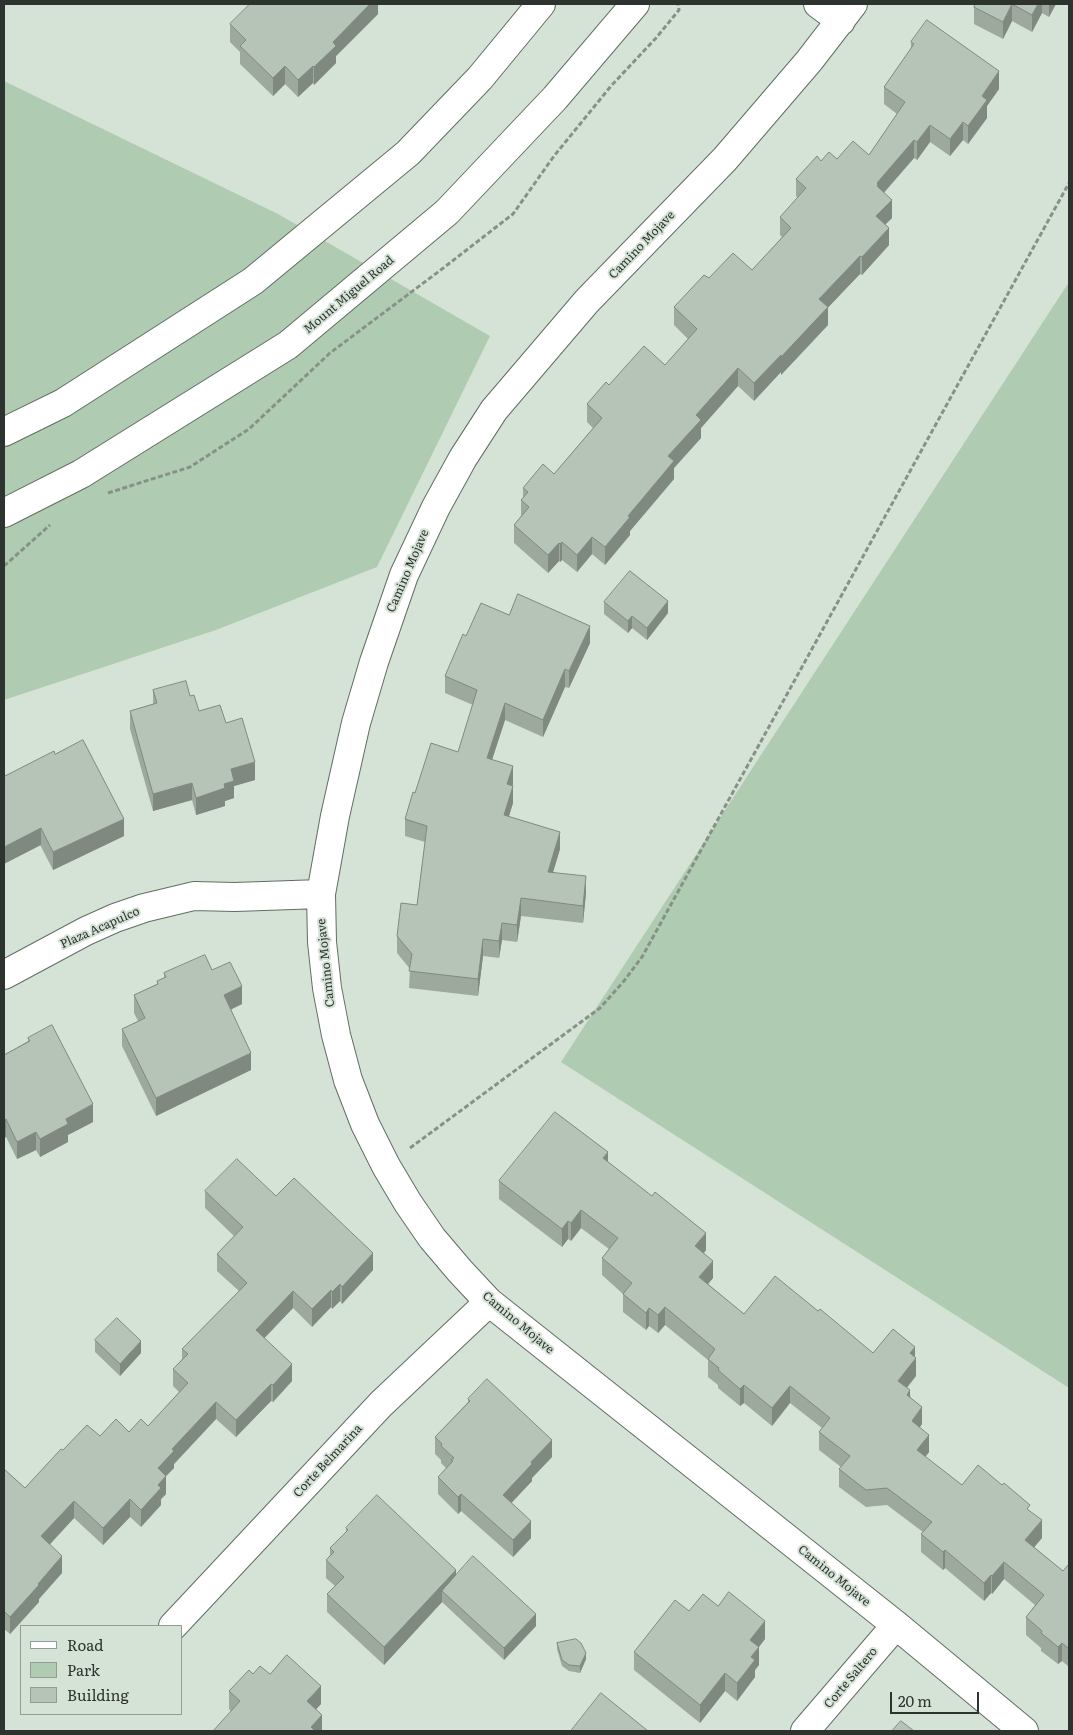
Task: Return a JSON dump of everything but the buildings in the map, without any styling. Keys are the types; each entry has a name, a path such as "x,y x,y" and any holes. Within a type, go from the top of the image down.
{"street":[{"path":"4,432 63,403 253,280 408,153 480,78 541,4"},
{"name":"Mount Miguel Road","path":"4,512 81,474 288,345 447,212 555,98 635,4"},
{"path":"818,4 847,13"},
{"name":"Camino Mojave","path":"847,13 809,61 725,159 587,301 494,410 463,458 436,507 404,575 374,662 356,723 335,816 321,894 322,942 327,988 336,1035 348,1080 358,1106 386,1166 408,1203 432,1238 460,1271 489,1302 896,1625 1024,1731"},
{"name":"Plaza Acapulco","path":"4,975 86,931 144,908 194,896 235,897 321,894"},
{"name":"Corte Belmarina","path":"174,1625 381,1404 489,1302"},
{"name":"Corte Saltero","path":"805,1731 896,1625"}],"path":[{"path":"386,1166 600,1008 637,963 1069,183"}],"green space":[{"path":"4,81 278,214 490,336 377,567 216,630 4,700"},
{"path":"1069,282 1069,1388 561,1062"}]}
